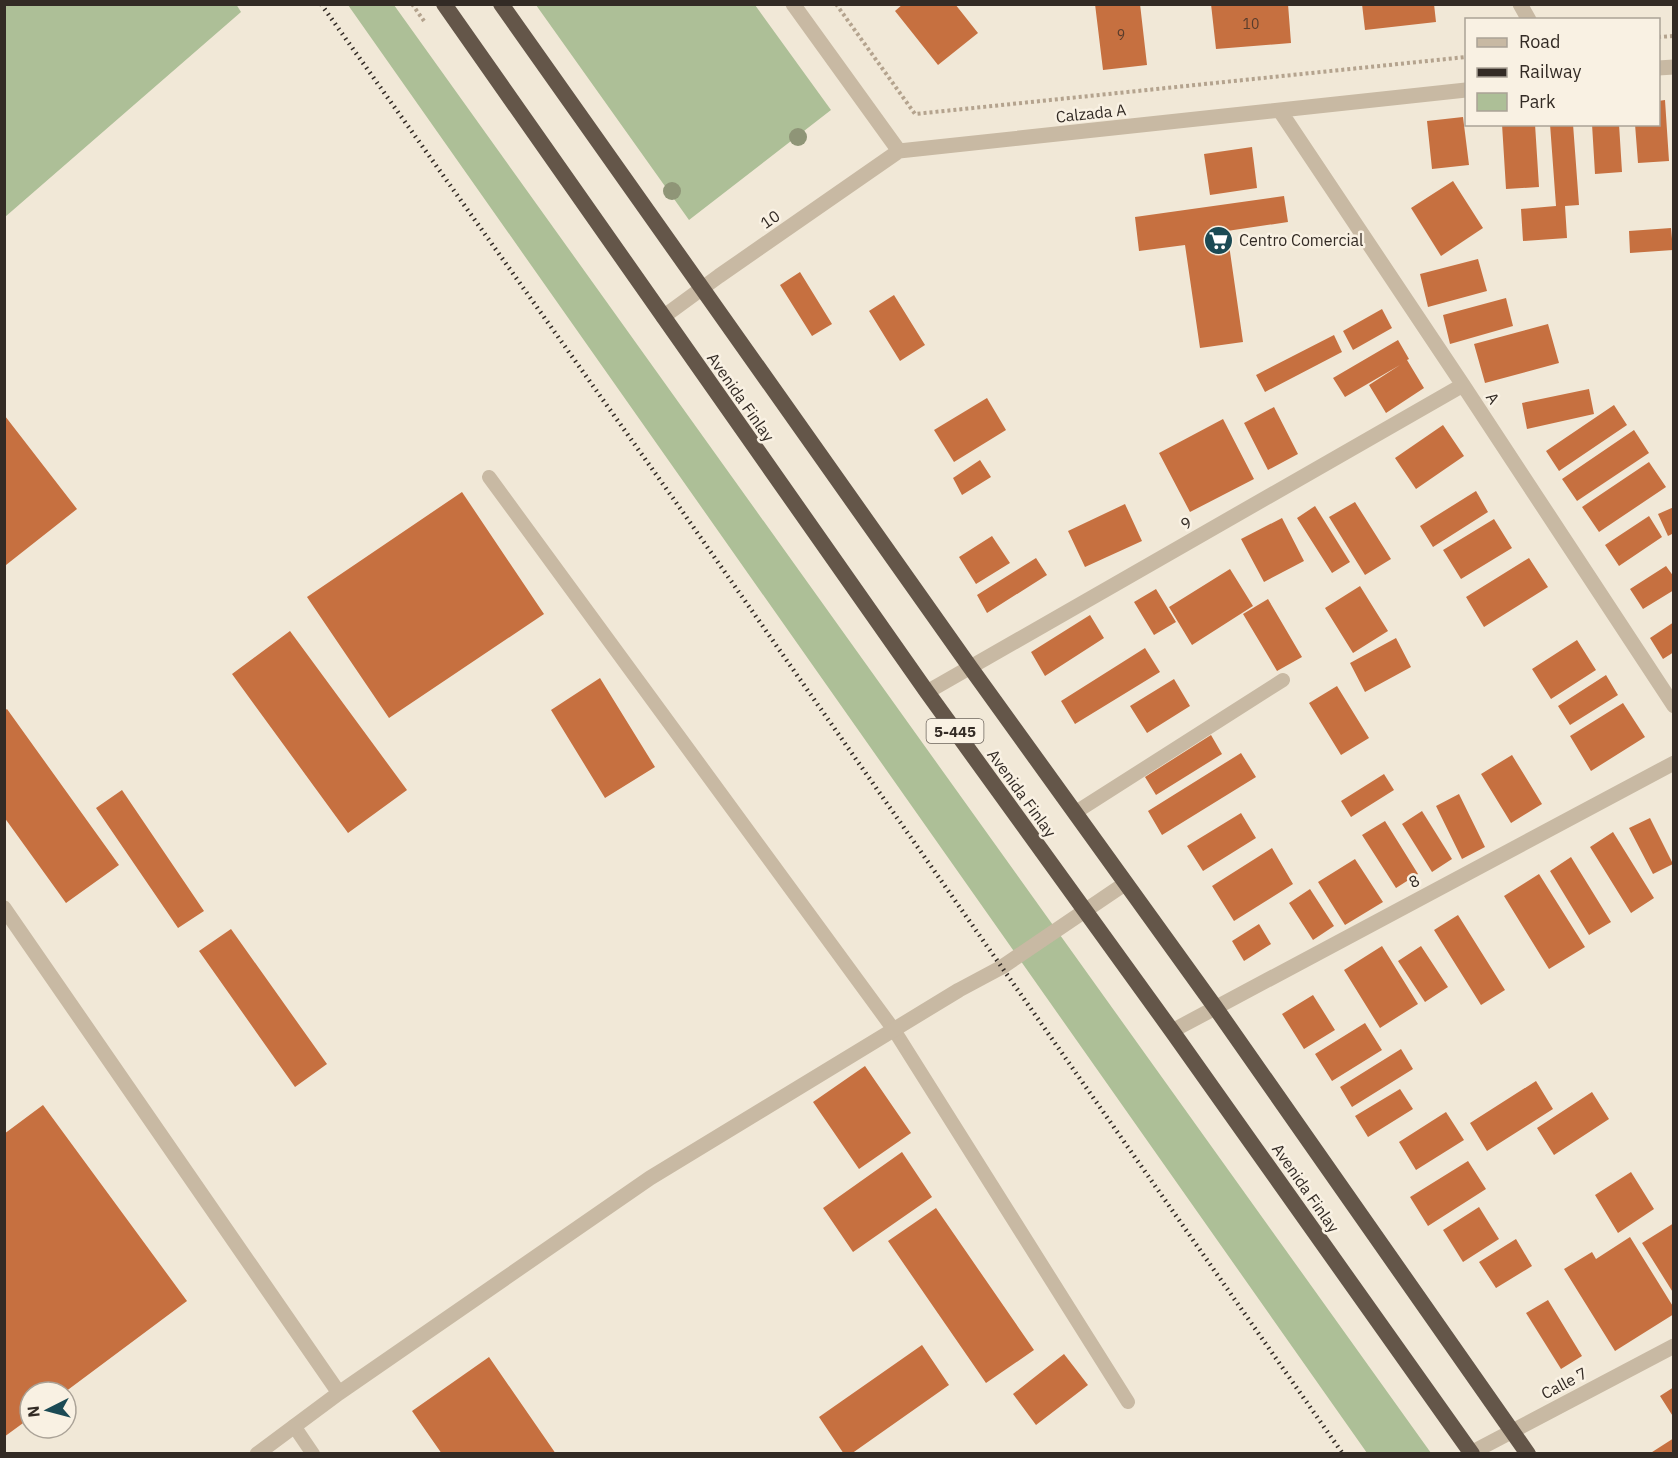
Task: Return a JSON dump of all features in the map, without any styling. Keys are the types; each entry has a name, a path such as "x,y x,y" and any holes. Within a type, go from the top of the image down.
{"highway":[{"name":"Avenida Finlay","path":"444,4 927,692 1172,1031 1471,1453"},
{"name":"Avenida Finlay","path":"501,4 970,667 1215,1007 1528,1454"}],"street":[{"path":"793,4 899,151"},
{"path":"1520,4 1528,18"},
{"name":"Calzada A","path":"899,151 1465,90"},
{"name":"A","path":"1280,111 1674,706"},
{"name":"10","path":"663,317 899,151"},
{"name":"9","path":"927,692 1463,385"},
{"name":"8","path":"1172,1031 1674,763"},
{"path":"257,1454 339,1393 650,1178 959,990 1002,967 1126,883"},
{"path":"4,908 339,1393"},
{"name":"Calle 7","path":"1471,1453 1674,1346"}],"lane":[{"path":"489,477 894,1030 1128,1402"},
{"path":"1076,812 1283,680"},
{"path":"294,1426 313,1454"}],"path":[{"path":"836,4 915,114 1465,57"}],"green space":[{"path":"5,4 236,4 241,12 5,217"},
{"path":"348,5 394,5 1431,1453 1367,1453"},
{"path":"536,5 755,5 831,110 689,220"}],"building":[{"path":"903,4 955,4 978,33 938,65 895,11"},
{"path":"1095,4 1140,4 1147,65 1103,70"},
{"path":"1211,4 1288,4 1291,43 1216,49"},
{"path":"1362,4 1434,4 1436,22 1365,30"},
{"path":"1665,100 1669,161 1638,163 1635,126 1660,126 1660,101"},
{"path":"1463,117 1469,165 1432,169 1427,121"},
{"path":"1502,126 1535,126 1539,187 1506,189"},
{"path":"1550,126 1573,126 1579,205 1565,206 1567,238 1523,241 1521,209 1556,206"},
{"path":"1592,126 1619,126 1622,172 1595,174"},
{"path":"1252,147 1257,188 1210,195 1204,154"},
{"path":"1453,181 1483,228 1441,256 1411,208"},
{"path":"1284,196 1288,222 1227,231 1243,342 1200,348 1185,245 1139,251 1135,217"},
{"path":"1671,228 1673,250 1630,253 1629,231"},
{"path":"1478,259 1487,291 1428,307 1420,274"},
{"path":"800,272 832,324 812,336 780,285"},
{"path":"894,295 925,345 900,361 869,311"},
{"path":"1506,298 1513,326 1450,344 1443,315"},
{"path":"1382,309 1392,328 1353,350 1343,331"},
{"path":"1548,324 1559,363 1485,383 1474,344"},
{"path":"1334,335 1342,352 1265,392 1256,375"},
{"path":"1398,340 1424,388 1386,413 1369,385 1400,365 1345,397 1333,378"},
{"path":"1589,389 1594,414 1527,429 1522,403"},
{"path":"987,398 1006,430 954,462 934,430"},
{"path":"1614,405 1627,425 1559,471 1546,451"},
{"path":"1274,407 1298,454 1268,470 1244,423"},
{"path":"5,416 77,509 6,565 5,564"},
{"path":"1223,419 1254,479 1190,512 1159,453"},
{"path":"1443,425 1464,456 1416,489 1395,458"},
{"path":"1634,430 1649,453 1577,501 1562,479"},
{"path":"980,460 991,477 962,495 953,478"},
{"path":"1649,462 1666,487 1599,532 1582,507"},
{"path":"1476,491 1488,512 1433,547 1420,526"},
{"path":"462,492 544,614 389,718 307,597"},
{"path":"1355,502 1391,559 1365,575 1329,517"},
{"path":"1125,504 1142,541 1085,567 1068,531"},
{"path":"1315,506 1350,562 1332,573 1297,518"},
{"path":"1674,507 1674,533 1668,536 1658,514"},
{"path":"1649,516 1662,537 1619,566 1605,545"},
{"path":"1282,518 1304,561 1264,582 1241,539"},
{"path":"1494,519 1512,548 1461,579 1443,550"},
{"path":"992,536 1010,563 976,584 959,557"},
{"path":"1036,558 1047,575 987,613 977,595"},
{"path":"1529,558 1548,587 1484,627 1466,597"},
{"path":"1666,566 1674,577 1674,590 1643,609 1630,589"},
{"path":"1230,569 1253,606 1192,645 1169,607"},
{"path":"1360,586 1388,631 1353,653 1325,608"},
{"path":"1156,589 1176,622 1154,635 1134,602"},
{"path":"1268,599 1302,657 1277,671 1243,614"},
{"path":"1090,615 1104,638 1045,676 1031,652"},
{"path":"1674,622 1674,652 1663,659 1650,638"},
{"path":"290,631 407,790 348,833 232,674"},
{"path":"1396,638 1411,667 1365,692 1350,663"},
{"path":"1577,640 1596,670 1551,699 1532,669"},
{"path":"1145,648 1160,672 1075,724 1061,701"},
{"path":"1606,675 1618,695 1570,725 1558,706"},
{"path":"600,678 655,767 605,798 551,710"},
{"path":"1174,679 1190,706 1147,733 1130,706"},
{"path":"1337,686 1369,738 1341,755 1309,703"},
{"path":"1623,703 1645,737 1591,771 1570,736"},
{"path":"7,709 119,865 66,903 4,817 4,711"},
{"path":"1211,735 1222,754 1156,795 1145,777"},
{"path":"1241,753 1256,777 1162,835 1148,811"},
{"path":"1512,755 1542,804 1511,823 1481,774"},
{"path":"1384,774 1394,790 1351,817 1341,801"},
{"path":"122,790 204,911 178,928 96,808"},
{"path":"1459,794 1485,847 1462,859 1436,806"},
{"path":"1422,811 1452,859 1432,872 1402,824"},
{"path":"1241,813 1256,838 1203,871 1187,846"},
{"path":"1650,818 1673,864 1653,874 1629,828"},
{"path":"1385,821 1418,874 1396,888 1362,835"},
{"path":"1613,832 1654,898 1631,913 1590,847"},
{"path":"1272,848 1293,884 1234,921 1212,886"},
{"path":"1571,857 1611,922 1589,935 1550,871"},
{"path":"1355,859 1383,902 1345,925 1318,882"},
{"path":"1539,874 1585,947 1549,969 1504,896"},
{"path":"1310,889 1334,926 1313,940 1289,903"},
{"path":"1458,915 1505,990 1481,1005 1434,930"},
{"path":"1259,924 1271,944 1244,961 1232,941"},
{"path":"231,929 327,1064 295,1087 199,951"},
{"path":"1382,946 1418,1004 1380,1028 1344,970"},
{"path":"1421,946 1448,987 1425,1002 1398,961"},
{"path":"1313,995 1335,1030 1304,1049 1282,1014"},
{"path":"1365,1023 1382,1050 1332,1081 1315,1054"},
{"path":"1401,1049 1413,1069 1352,1107 1340,1087"},
{"path":"865,1066 911,1133 859,1169 813,1102"},
{"path":"1536,1081 1553,1109 1487,1151 1470,1123"},
{"path":"1400,1089 1413,1109 1368,1137 1355,1116"},
{"path":"1592,1092 1609,1119 1554,1155 1537,1128"},
{"path":"43,1105 187,1301 78,1382 78,1380 18,1380 18,1427 4,1437 4,1134"},
{"path":"1446,1112 1464,1140 1416,1170 1399,1142"},
{"path":"902,1152 932,1197 853,1252 823,1208"},
{"path":"1468,1161 1486,1189 1428,1226 1410,1197"},
{"path":"1631,1172 1654,1209 1618,1233 1595,1195"},
{"path":"1479,1207 1499,1239 1463,1262 1443,1230"},
{"path":"936,1208 1034,1350 986,1383 888,1241"},
{"path":"1674,1223 1674,1294 1642,1243"},
{"path":"1630,1237 1674,1308 1674,1314 1615,1351 1564,1269 1592,1252 1596,1259"},
{"path":"1516,1239 1532,1266 1496,1288 1479,1262"},
{"path":"1548,1300 1582,1356 1561,1369 1526,1313"},
{"path":"922,1345 949,1385 851,1454 844,1454 819,1417"},
{"path":"1064,1354 1088,1385 1036,1425 1013,1394"},
{"path":"489,1357 556,1454 442,1454 412,1411"},
{"path":"1674,1387 1674,1418 1660,1396"},
{"path":"1674,1438 1674,1454 1649,1454"}],"railway":[{"path":"321,4 675,501 1343,1454"}],"place":[{"name":"Centro Comercial","path":"1218,240"}]}
